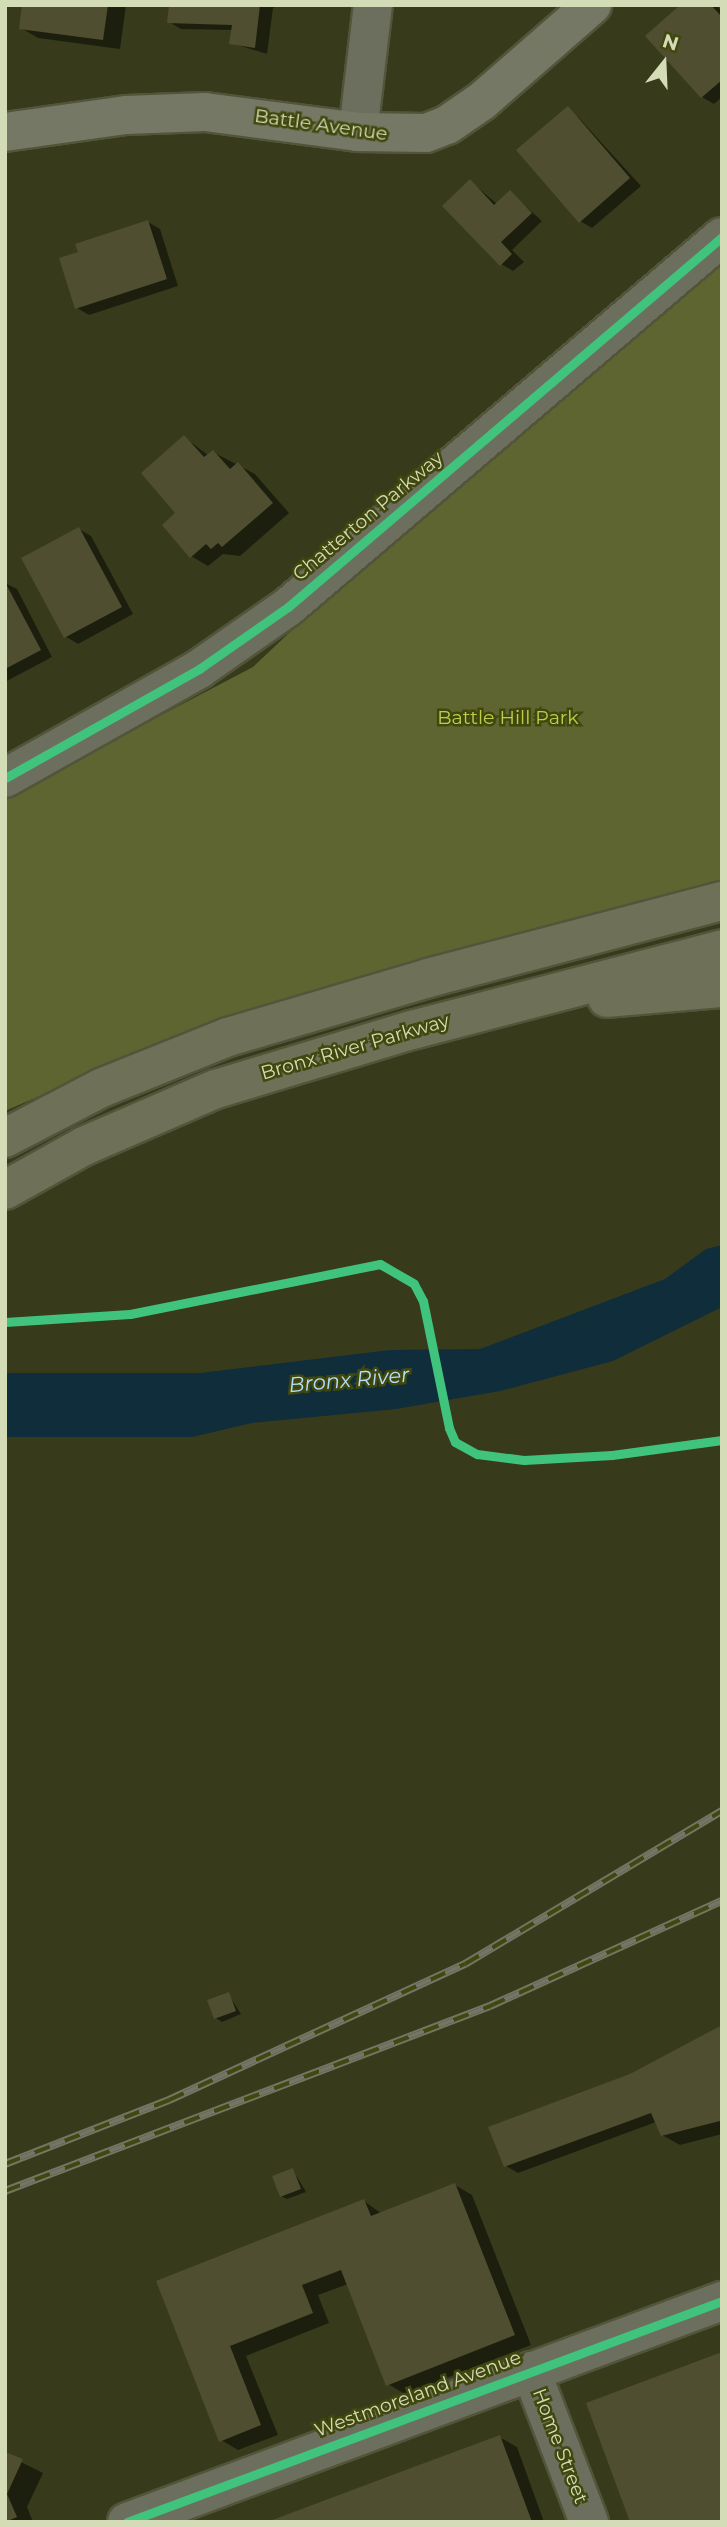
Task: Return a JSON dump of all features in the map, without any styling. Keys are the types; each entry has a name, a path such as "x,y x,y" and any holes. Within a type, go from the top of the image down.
{"highway":[{"path":"5,1138 101,1088 228,1037 416,981 719,901"},
{"name":"Bronx River Parkway","path":"5,1190 84,1146 216,1089 479,1012 722,948"},
{"path":"479,1012 722,988"}],"street":[{"path":"358,132 373,5"},
{"name":"Battle Avenue","path":"5,131 126,115 205,112 410,136 447,125 592,5"},
{"name":"Chatterton Parkway","path":"5,778 200,669 267,623 722,237"},
{"name":"Westmoreland Avenue","path":"127,2522 722,2301"},
{"name":"Home Street","path":"531,2371 589,2522"}],"green space":[{"name":"Battle Hill Park","path":"722,264 722,883 384,971 185,1033 5,1111 5,797 253,667 343,582"}],"water":[{"name":"Bronx River","path":"722,1245 722,1307 613,1361 500,1391 396,1409 252,1423 192,1437 5,1437 5,1373 200,1373 390,1350 480,1349 665,1279 706,1249"}],"building":[{"path":"22,5 108,5 103,40 19,29"},
{"path":"169,5 260,5 255,48 229,44 232,25 167,23"},
{"path":"680,5 711,5 722,17 722,80 701,98 645,36"},
{"path":"568,106 630,178 579,223 516,150"},
{"path":"470,179 494,205 510,190 532,213 501,242 512,254 500,266 442,206"},
{"path":"148,220 167,279 75,309 59,258 78,252 75,244"},
{"path":"184,435 204,457 213,450 230,469 238,462 273,503 222,547 218,543 211,549 206,544 190,558 162,525 175,513 141,473"},
{"path":"79,527 122,607 64,638 21,558"},
{"path":"5,582 41,650 5,669"},
{"path":"229,1992 236,2011 214,2019 207,2000"},
{"path":"722,2025 722,2126 720,2121 661,2136 651,2113 504,2167 488,2127 630,2074"},
{"path":"293,2168 301,2189 280,2197 272,2176"},
{"path":"455,2183 515,2335 386,2386 341,2270 302,2285 313,2313 230,2346 261,2425 219,2442 156,2281 364,2199 371,2216"},
{"path":"722,2352 722,2522 630,2522 586,2403"},
{"path":"500,2435 532,2522 267,2522 411,2468"},
{"path":"5,2452 23,2459 7,2494 17,2517 5,2522"}],"railway":[{"path":"5,2164 169,2100 465,1964 722,1811"},
{"path":"5,2191 490,2006 722,1901"}],"cycle path":[{"path":"5,778 199,669 288,607 722,237"},
{"path":"5,1322 130,1314 380,1264 414,1284 423,1301 449,1428 455,1442 477,1454 524,1460 612,1455 722,1440"},
{"path":"127,2522 722,2301"}]}
